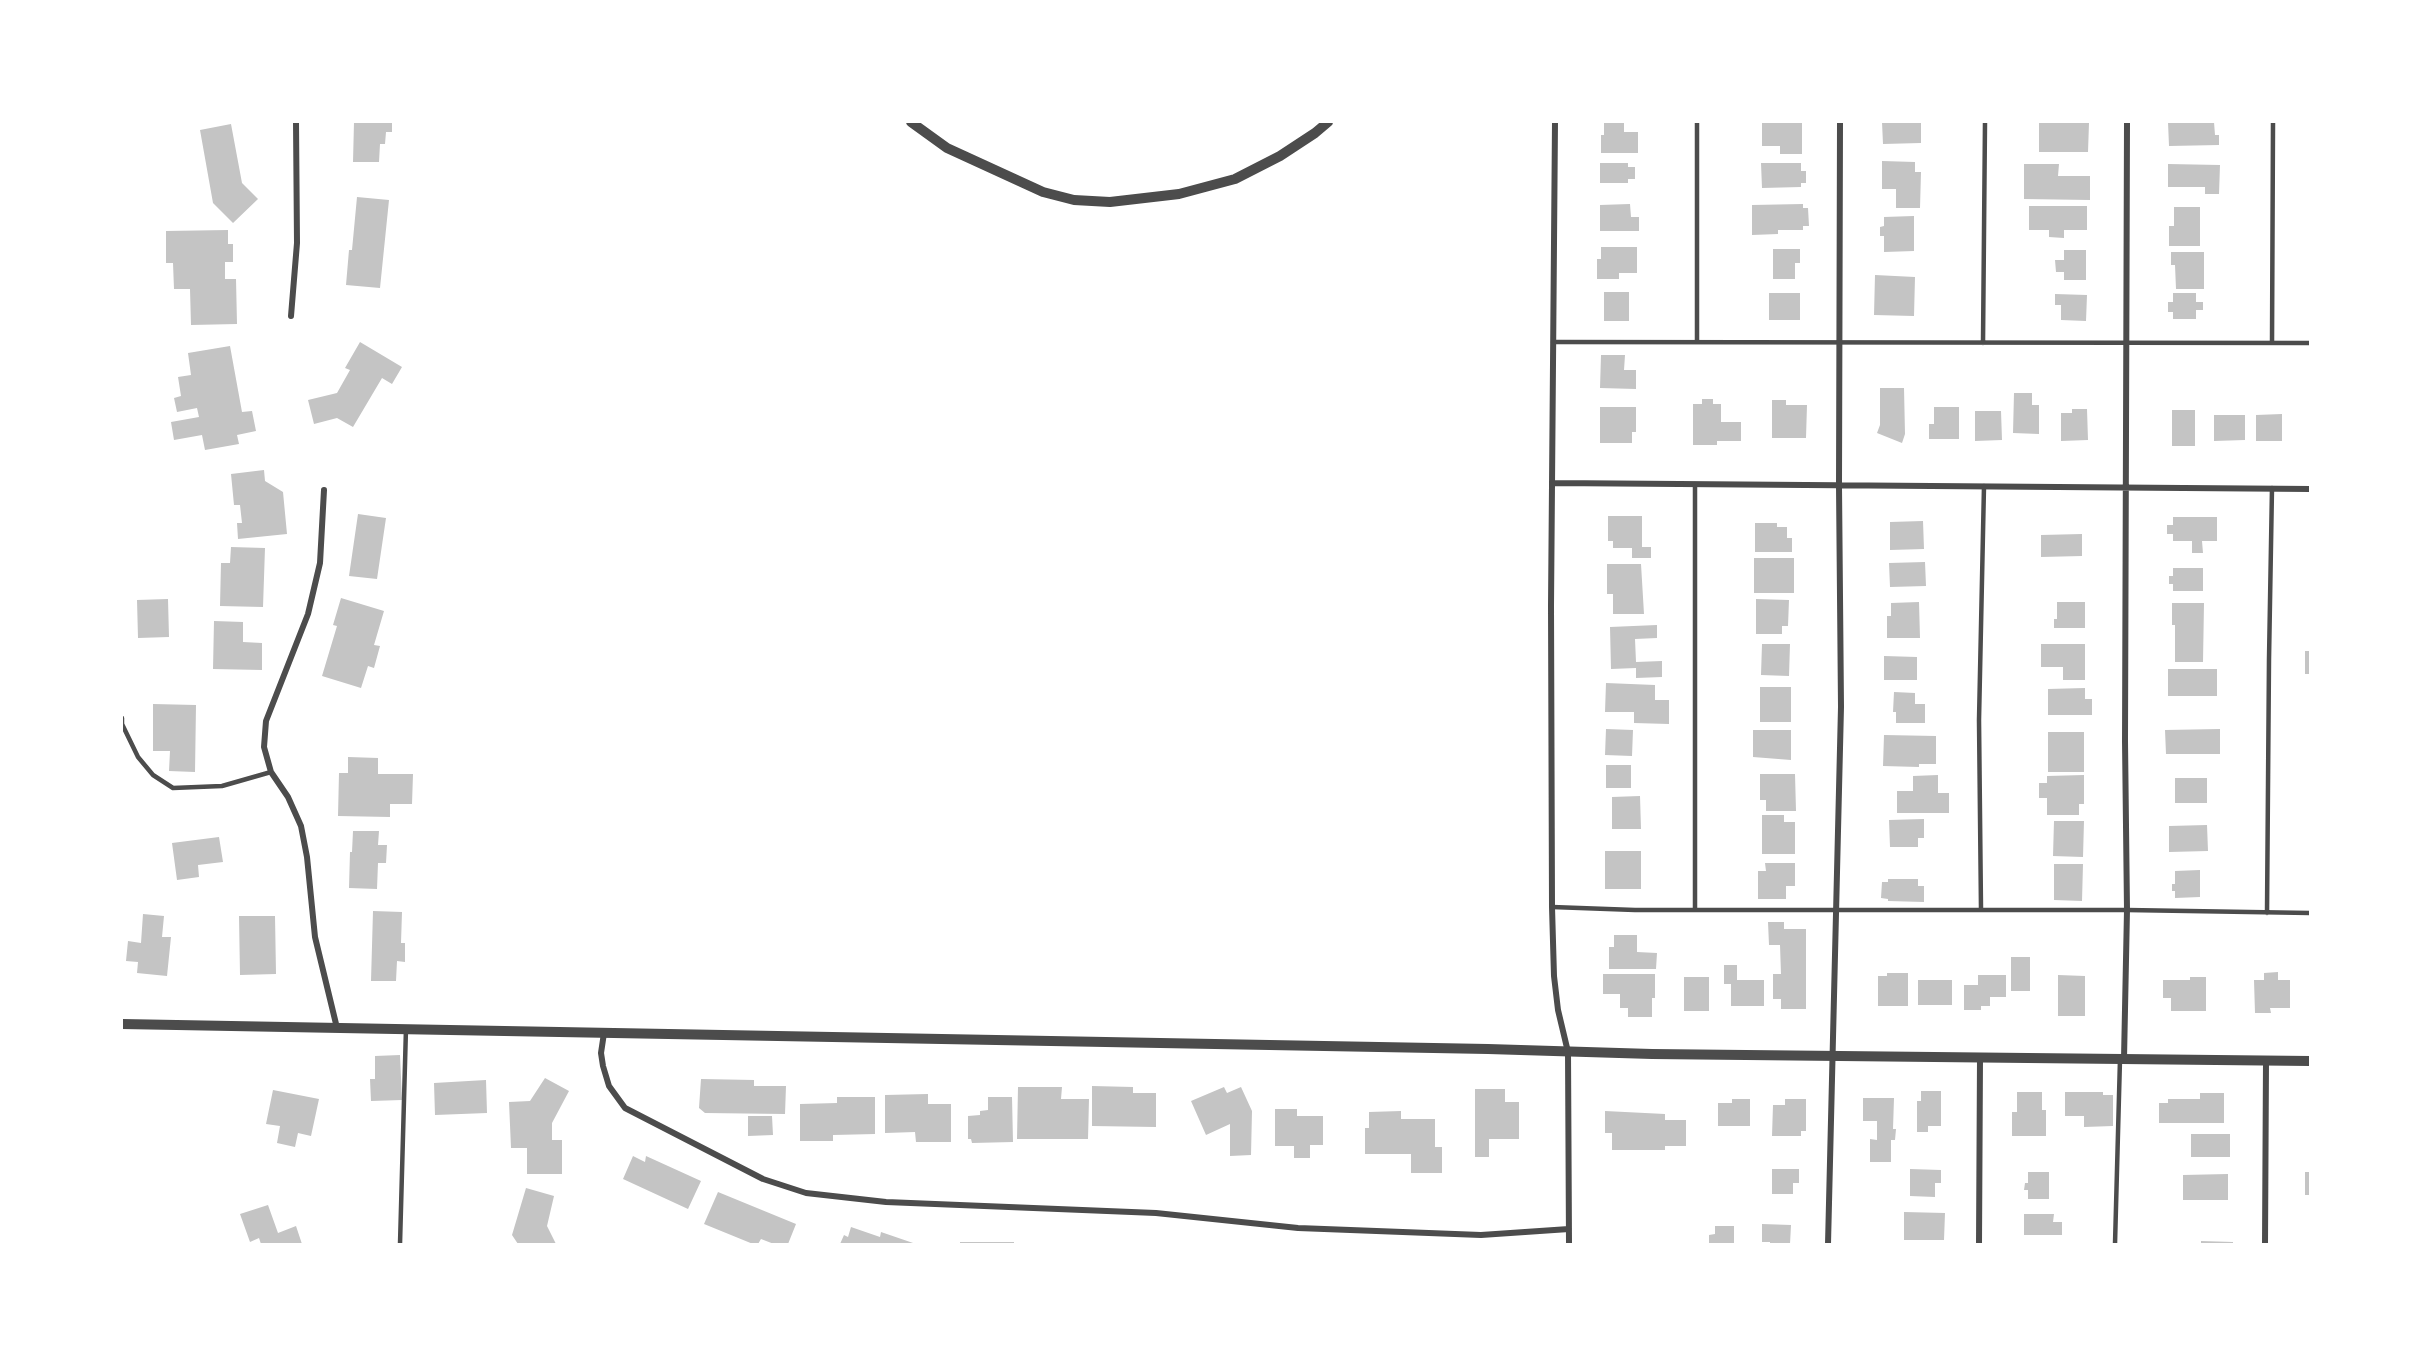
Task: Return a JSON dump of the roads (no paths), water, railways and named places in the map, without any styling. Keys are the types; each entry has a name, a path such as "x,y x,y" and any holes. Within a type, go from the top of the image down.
{"street":[{"path":"291,316 297,243 296,122"},
{"path":"911,122 947,148 1043,192 1074,200 1110,202 1179,194 1235,179 1280,156 1315,134 1328,122"},
{"path":"1555,122 1552,907 1554,976 1558,1011 1568,1052 1569,1245"},
{"path":"1828,1245 1841,707 1840,122"},
{"path":"2122,1059 2127,910 2125,741 2127,122"},
{"path":"1553,483 2310,489"},
{"path":"324,490 320,563 308,615 266,721 264,747 272,772 288,796 301,826 307,857 315,938 337,1028"},
{"path":"122,1024 1833,1057 2310,1061"},
{"path":"604,1032 601,1053 603,1066 609,1086 626,1107 763,1179 806,1192 886,1202 1156,1213 1298,1228 1481,1234 1569,1229"},
{"path":"1979,1245 1980,1058"},
{"path":"2265,1245 2266,1061"}],"lane":[{"path":"1697,122 1697,342"},
{"path":"1983,343 1985,122"},
{"path":"2272,343 2273,122"},
{"path":"1553,342 2310,343"},
{"path":"1695,484 1695,909"},
{"path":"1981,909 1979,720 1984,486"},
{"path":"2267,912 2272,488"},
{"path":"122,718 122,724 138,757 153,775 173,788 222,786 272,772"},
{"path":"1552,907 2310,913"},
{"path":"400,1245 406,1029"},
{"path":"2115,1245 2122,1059"}]}
